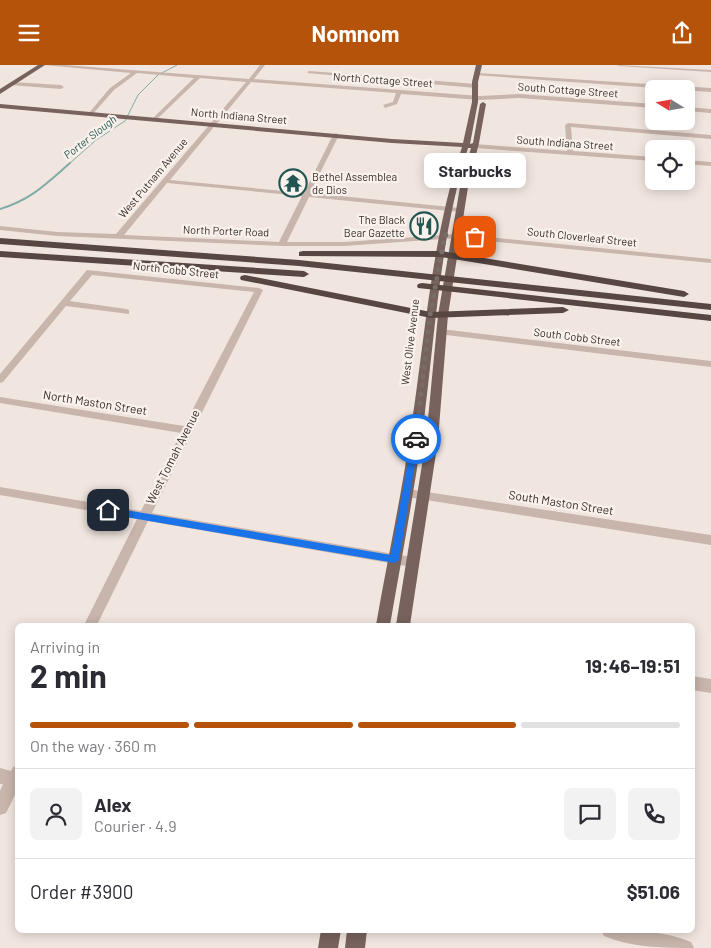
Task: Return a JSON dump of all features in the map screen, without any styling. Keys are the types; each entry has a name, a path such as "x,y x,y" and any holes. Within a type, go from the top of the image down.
{"highway":[{"path":"0,241 281,261 711,319"},
{"path":"97,248 253,254 447,255 711,299"},
{"path":"0,254 91,266 256,279 430,315 572,310 711,319"},
{"path":"91,266 294,273 416,280"},
{"path":"469,286 711,307"}],"main road":[{"path":"0,92 42,65"},
{"name":"West Olive Avenue","path":"479,65 484,83"},
{"name":"West Olive Avenue","path":"383,623 406,493 430,315 451,235 460,210 467,171 475,146 481,96 476,85 486,65"},
{"name":"West Olive Avenue","path":"403,623 432,440 447,255 451,235 450,209 457,170 481,96"},
{"name":"North Indiana Street","path":"0,106 392,141 475,146"},
{"path":"425,361 430,364 431,379 437,385"},
{"path":"328,948 330,933"},
{"path":"355,948 357,933"}],"street":[{"name":"North Cottage Street","path":"46,65 399,92 481,96"},
{"path":"91,114 112,89 148,65"},
{"name":"West Putnam Avenue","path":"118,237 263,65"},
{"path":"619,65 711,71"},
{"path":"309,72 476,85"},
{"path":"481,74 711,90"},
{"path":"155,119 198,77"},
{"path":"12,84 61,87"},
{"path":"385,106 395,103 399,92"},
{"name":"South Cottage Street","path":"481,96 519,96 645,105"},
{"path":"695,110 711,111"},
{"path":"570,153 568,125 711,137"},
{"path":"282,244 336,135"},
{"name":"South Indiana Street","path":"475,146 645,158"},
{"path":"695,163 711,164"},
{"path":"165,181 460,210"},
{"name":"North Porter Road","path":"0,228 57,234 282,244 344,244 451,235"},
{"name":"South Cloverleaf Street","path":"451,235 711,261"},
{"path":"0,380 64,303 91,266"},
{"name":"North Cobb Street","path":"91,266 259,290"},
{"name":"West Tomah Avenue","path":"91,623 186,430 259,290"},
{"path":"64,303 126,312"},
{"name":"South Cobb Street","path":"441,332 711,364"},
{"name":"North Maston Street","path":"0,400 186,430"},
{"path":"0,491 412,563"},
{"name":"South Maston Street","path":"406,493 711,540"},
{"path":"695,683 711,686"},
{"path":"0,807 10,776"},
{"path":"622,933 685,948"}],"waterway":[{"name":"Porter Slough","path":"69,164 96,140 125,121 138,95 158,75 177,65"},
{"name":"Porter Slough","path":"0,209 30,196 70,163"}],"way so far":[{"path":"416,439 430,315 445,235 475,237"}],"place":[{"name":"Bethel Assemblea de Dios","path":"293,183"},
{"name":"The Black Bear Gazette","path":"424,226"},
{"name":"Starbucks","path":"475,237"}],"route":[{"path":"108,510 395,560 416,439"}]}
